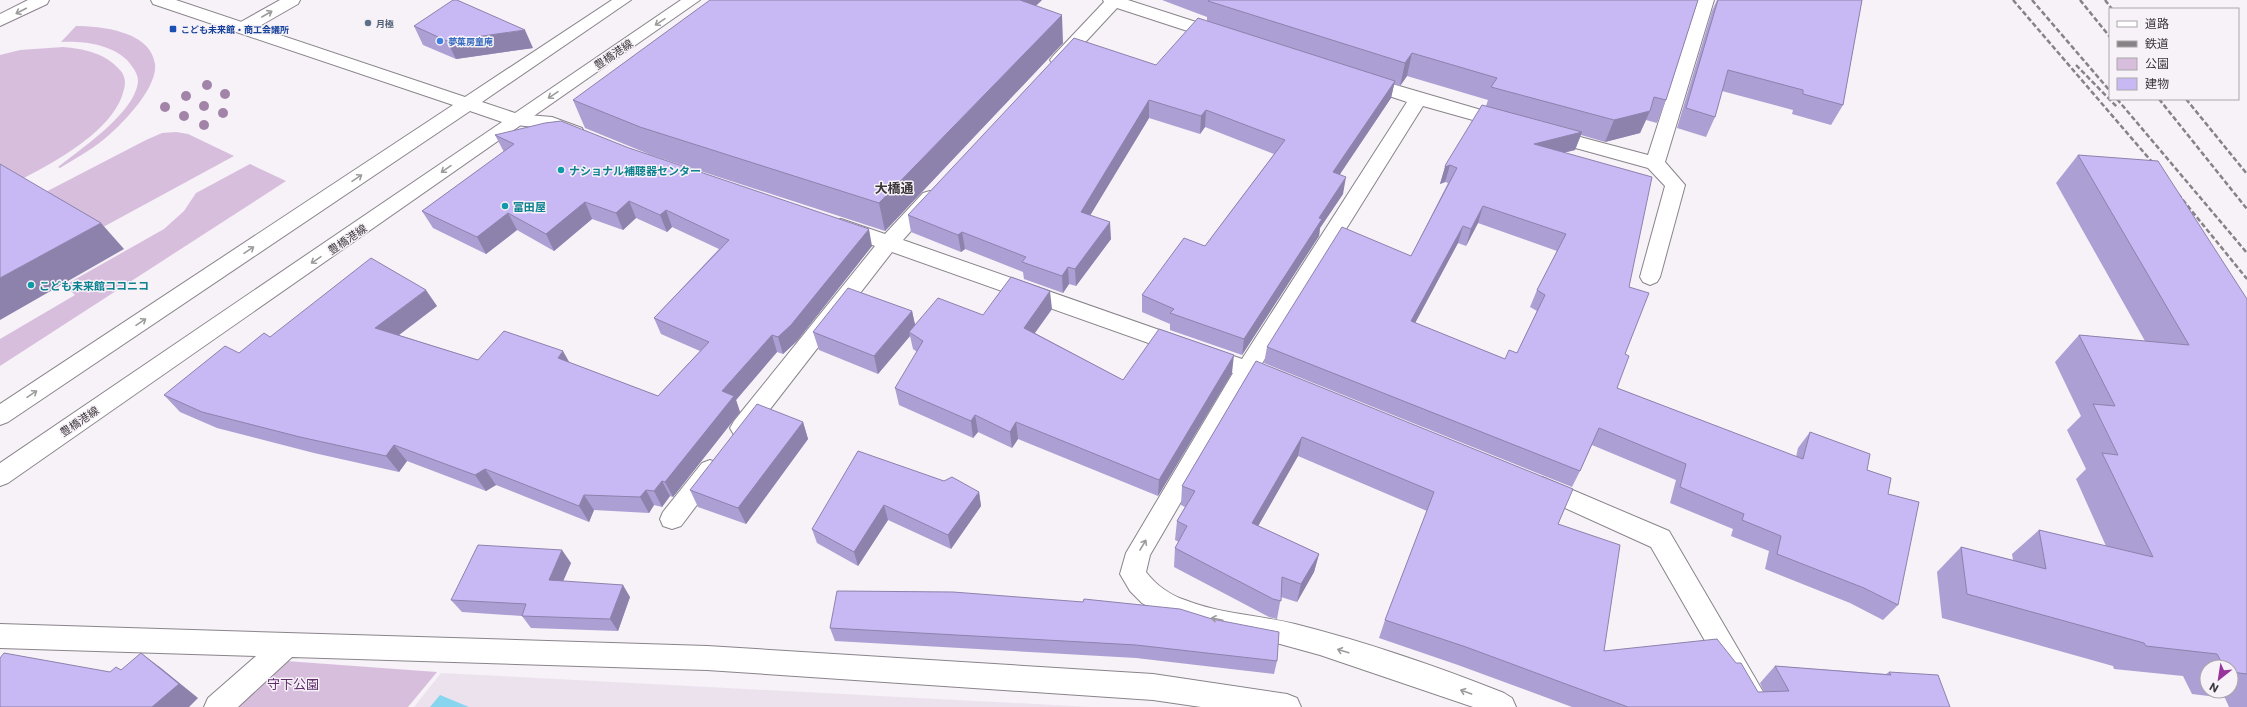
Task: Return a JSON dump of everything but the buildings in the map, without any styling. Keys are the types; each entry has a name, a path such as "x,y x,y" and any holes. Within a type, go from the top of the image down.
{"street":[{"path":"0,21 41,0"},
{"path":"159,0 468,105 516,120 552,123 594,140"},
{"path":"242,28 292,0"},
{"path":"0,416 468,105 623,0"},
{"name":"豊橋港線","path":"0,476 692,0"},
{"path":"1044,76 1114,0 1236,40"},
{"path":"1655,163 1706,0"},
{"path":"1349,77 1418,99 1655,163 1675,185 1650,277"},
{"path":"1418,99 1248,368 1138,553 1133,574 1140,586 1166,604 1194,613 1302,638 1407,670 1494,702 1502,707"},
{"path":"672,518 889,242 943,184"},
{"path":"822,219 1248,368 1299,389"},
{"path":"1520,478 1586,505 1660,539 1758,707"},
{"path":"0,636 707,658 1153,687 1287,707"},
{"path":"218,707 288,645"}],"shaded area":[{"path":"441,673 1091,707 414,707"}],"green space":[{"path":"76,26 110,29 135,37 144,44 151,53 155,64 154,74 145,95 111,134 93,148 60,168 58,167 93,140 118,117 128,105 135,93 138,81 136,72 129,62 113,50 87,43 61,42"},
{"path":"63,47 94,53 114,64 122,72 125,79 125,84 117,106 106,122 72,150 0,191 0,55 20,50"},
{"path":"176,132 188,134 234,156 94,232 36,197 146,140 162,133"},
{"path":"250,164 286,181 0,366 0,339 75,295 65,285 164,229 184,211 196,193"},
{"name":"守下公園","path":"286,661 437,672 408,707 234,707"}],"water":[{"path":"440,695 469,707 430,707"}],"railway":[{"path":"2013,0 2158,169"},
{"path":"2032,0 2109,90"},
{"path":"2080,0 2109,36"},
{"path":"2105,0 2111,8"},
{"path":"2076,65 2109,99"},
{"path":"2110,100 2118,108"},
{"path":"2118,100 2247,253"},
{"path":"2160,100 2247,209"},
{"path":"2187,100 2247,174"},
{"path":"2178,194 2247,279"}],"place":[{"name":"月極","path":"368,23"},
{"name":"こども未来館・商工会議所","path":"173,29"},
{"name":"夢菓房童庵","path":"440,41"},
{"name":"ナショナル補聴器センター","path":"561,170"},
{"name":"富田屋","path":"505,206"},
{"name":"こども未来館ココニコ","path":"31,285"}],"district":[{"name":"大橋通","path":"894,188"}]}
